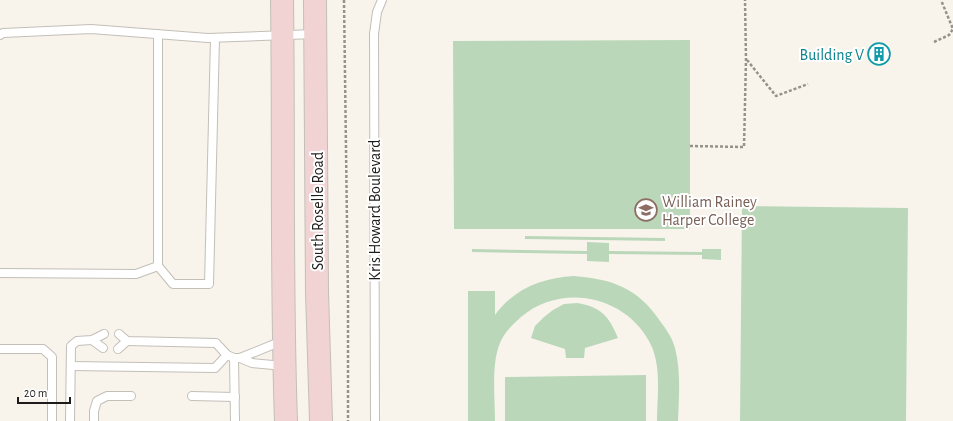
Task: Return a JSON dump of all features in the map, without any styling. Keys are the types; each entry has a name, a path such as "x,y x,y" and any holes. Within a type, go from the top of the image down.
{"main road":[{"path":"282,0 283,340 286,421"},
{"name":"South Roselle Road","path":"315,0 317,292 321,421"}],"lane":[{"name":"Kris Howard Boulevard","path":"375,421 374,34 377,12 382,0"},
{"path":"0,35 3,33 91,29 215,38 316,34"},
{"path":"158,34 158,266 173,284 209,284 215,38"},
{"path":"0,273 136,274 158,266"},
{"path":"70,421 71,346 77,341 92,340 104,334"},
{"path":"119,334 127,341 216,343 234,357 252,363 284,366"},
{"path":"92,340 103,348"},
{"path":"71,366 215,368 234,357 283,340"},
{"path":"118,349 127,341"},
{"path":"0,349 43,349 52,357 52,421"},
{"path":"234,357 235,421"},
{"path":"94,421 94,411 97,401 107,396 132,396"},
{"path":"192,396 235,397"}],"path":[{"path":"344,0 348,421"},
{"path":"690,146 744,147 746,60 745,0"},
{"path":"934,42 950,35 953,29 941,0"},
{"path":"746,60 776,96 808,84"}],"green space":[{"path":"690,40 690,229 454,229 453,41"},
{"path":"742,206 908,208 906,421 740,421"},
{"path":"525,236 665,238 665,241 525,239"},
{"path":"587,242 609,243 609,251 702,252 702,249 721,249 721,260 702,259 702,255 609,254 609,262 587,261 587,254 472,252 472,249 587,251"},
{"path":"574,276 588,277 612,283 633,293 643,300 652,310 669,333 675,348 678,366 678,421 657,421 658,381 656,361 650,343 639,327 625,314 609,305 592,299 574,297 555,300 537,306 521,317 509,329 500,343 495,361 495,421 468,421 468,291 495,291 495,315 511,298 530,286 551,279"},
{"path":"577,303 592,307 603,314 611,324 618,338 585,348 584,358 566,358 565,349 531,338 535,326 553,310 564,304"},
{"path":"646,375 646,421 505,421 505,377"}],"place":[{"name":"Building V","path":"879,54"},
{"name":"William Rainey Harper College","path":"646,210"}]}
